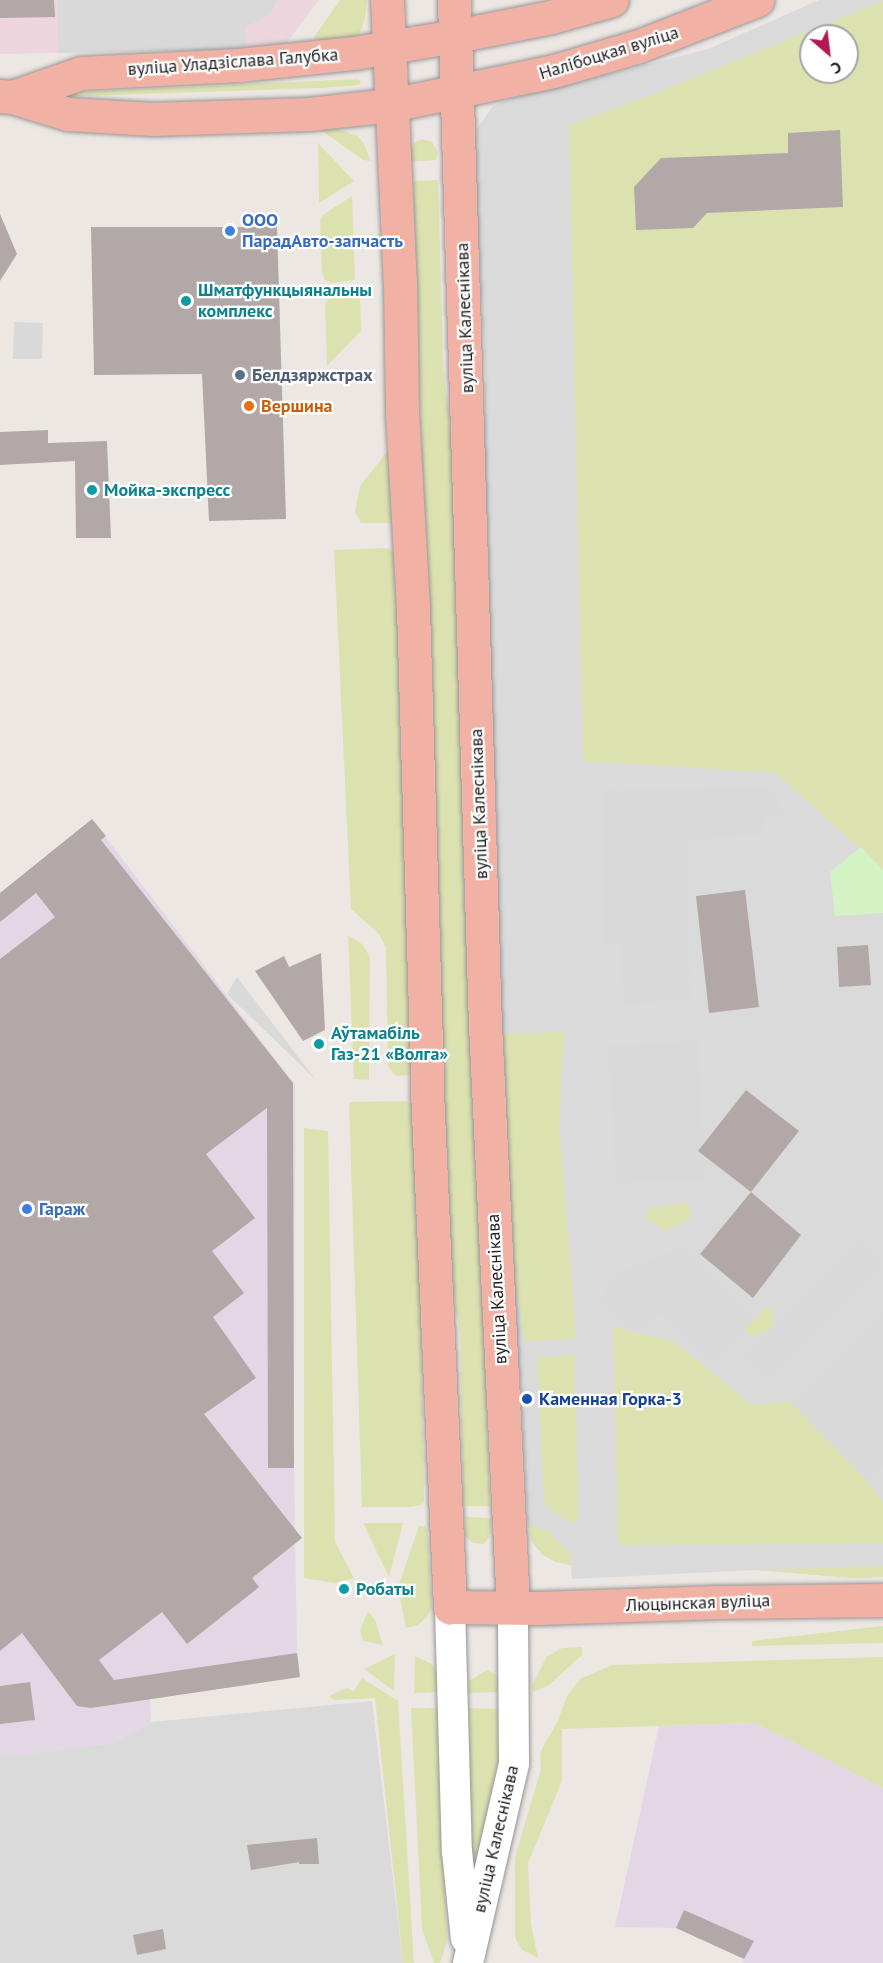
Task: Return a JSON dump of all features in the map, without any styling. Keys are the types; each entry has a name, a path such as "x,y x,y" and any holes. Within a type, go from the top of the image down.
{"main road":[{"name":"вуліца Калеснікава","path":"387,0 400,281 402,412 413,607 427,1080 450,1607"},
{"name":"вуліца Калеснікава","path":"454,0 485,1024 513,1607"},
{"path":"456,36 551,17 612,0"},
{"name":"Налібоцкая вуліца","path":"457,93 535,76 639,46 758,0"},
{"name":"вуліца Уладзіслава Галубка","path":"6,96 81,73 239,65 389,48 456,36"},
{"name":"вуліца Уладзіслава Галубка","path":"6,96 68,114 153,119 309,114 391,105 457,93"},
{"name":"Люцынская вуліца","path":"513,1607 883,1600"},
{"path":"450,1607 513,1607"}],"street":[{"name":"вуліца Калеснікава","path":"450,1607 457,1851 468,1963"},
{"name":"вуліца Калеснікава","path":"468,1963 514,1763 513,1607"}],"shaded area":[{"path":"0,0 319,0 282,49 0,54"},
{"path":"57,0 277,0 271,14 246,27 245,49 58,53"},
{"name":"Каменная Горка-3","path":"819,0 883,0 883,1577 854,1578 756,1570 572,1579 571,1565 556,1562 543,1555 532,1542 528,1525 519,1367 507,1275 483,443 486,369 473,169 476,130 493,106 507,100 708,49"},
{"path":"14,322 43,323 42,359 13,359"},
{"path":"770,787 784,815 766,814 763,834 688,839 690,1000 623,1005 621,945 603,944 603,790"},
{"path":"92,819 295,1085 294,1468 297,1653 300,1677 150,1699 151,1722 113,1743 0,1758 0,893"},
{"path":"237,977 316,1080 227,994"},
{"path":"699,1042 704,1180 615,1182 609,1045"},
{"path":"861,1239 883,1263 768,1380 744,1357"},
{"path":"684,1246 756,1318 715,1363 662,1313 634,1334 600,1301 612,1276"},
{"path":"883,1310 883,1466 867,1481 791,1402"},
{"path":"372,1701 403,1963 0,1963 0,1757 113,1743 151,1722"},
{"path":"755,1723 883,1788 883,1963 742,1963 744,1959 676,1928 615,1927 659,1726"}],"green space":[{"path":"340,0 367,0 365,19 360,33 351,43 316,55 314,37"},
{"path":"883,1 883,870 776,773 583,761 569,125 641,99 799,35 799,84 859,84 859,24 826,24"},
{"path":"358,79 361,82 359,85 321,88 52,97 57,93"},
{"path":"332,127 358,136 371,161 363,160 321,130"},
{"path":"422,139 432,142 438,152 436,160 410,162 409,150 414,143"},
{"path":"318,143 354,181 319,203"},
{"path":"438,180 443,363 453,452 490,1506 463,1506 460,1333 446,1249 413,181"},
{"path":"352,196 355,280 331,283 324,279 322,272 320,220 324,214"},
{"path":"333,293 360,293 361,331 327,366 325,304"},
{"path":"390,448 392,523 361,523 355,512 360,486"},
{"path":"387,548 393,551 396,559 416,1065 409,1075 396,1076 388,1066 386,948 379,934 351,909 334,550"},
{"path":"861,847 883,870 883,913 835,916 830,872"},
{"path":"348,935 362,944 370,957 369,1080 354,1079"},
{"path":"564,1032 559,1122 576,1338 525,1342 506,1231 502,1034"},
{"path":"406,1101 412,1105 420,1254 424,1502 421,1505 409,1507 362,1507 349,1102"},
{"path":"304,1128 328,1131 335,1542 354,1578 335,1583 304,1578"},
{"path":"689,1203 691,1214 687,1221 664,1231 647,1219 649,1208"},
{"path":"767,1306 773,1314 773,1322 769,1331 752,1336 744,1330"},
{"path":"613,1327 673,1341 752,1405 791,1402 867,1481 883,1502 883,1544 618,1545"},
{"path":"574,1355 579,1518 574,1522 567,1521 544,1505 537,1358"},
{"path":"464,1517 492,1518 489,1537 484,1544 473,1543 465,1536"},
{"path":"363,1523 403,1523 389,1577"},
{"path":"528,1525 548,1531 571,1554 571,1565 556,1562 543,1555 532,1542"},
{"path":"419,1526 425,1526 427,1530 432,1606 427,1617 418,1625 406,1628 398,1587"},
{"path":"883,1566 883,1577 854,1578 756,1570"},
{"path":"368,1611 375,1620 383,1645 363,1641 360,1630"},
{"path":"883,1626 883,1643 752,1646 752,1641"},
{"path":"582,1647 582,1655 549,1685 533,1692 531,1687 547,1656 562,1648"},
{"path":"395,1654 394,1691 364,1669"},
{"path":"415,1656 432,1664 436,1671 437,1692 414,1693"},
{"path":"883,1657 883,1788 755,1723 562,1729 562,1781 528,1863 531,1924 538,1958 522,1950 515,1938 515,1857 541,1769 540,1753 558,1720 567,1696 580,1679 612,1665"},
{"path":"487,1670 495,1674 501,1683 503,1692 468,1693 469,1681"},
{"path":"362,1678 398,1701 414,1963 403,1963 375,1698 334,1700 329,1696 347,1688 354,1691"},
{"path":"411,1708 439,1708 447,1942 440,1963 434,1963 422,1929"},
{"path":"468,1708 503,1709 504,1764 473,1916"}],"building":[{"path":"0,0 54,0 55,17 0,18"},
{"path":"840,130 843,207 707,213 693,228 636,230 634,187 661,158 788,153 788,133"},
{"path":"0,214 17,254 0,281"},
{"name":"Шматфункцыянальны комплекс","path":"91,227 277,227 286,519 209,521 202,374 94,375"},
{"name":"Мойка-экспресс","path":"48,430 48,443 107,441 111,538 76,538 75,461 0,465 0,432"},
{"path":"92,819 106,836 101,840 293,1083 294,1468 268,1468 267,1108 206,1154 255,1218 212,1251 244,1293 213,1317 256,1378 204,1414 302,1538 252,1578 259,1587 187,1644 162,1612 99,1660 114,1680 297,1653 300,1677 91,1708 77,1706 22,1633 0,1651 0,959 55,917 36,893 0,922 0,893"},
{"path":"745,890 759,1007 709,1013 696,896"},
{"path":"868,945 871,985 839,987 837,947"},
{"path":"321,953 325,1030 303,1041 255,971 284,956 289,967"},
{"path":"746,1090 799,1131 751,1192 698,1151"},
{"path":"751,1192 801,1235 753,1298 700,1254"},
{"path":"30,1682 35,1720 0,1724 0,1686"},
{"path":"317,1838 319,1864 299,1864 299,1862 251,1870 247,1845"},
{"path":"684,1910 754,1941 744,1959 676,1928"},
{"path":"163,1929 166,1949 137,1955 133,1935"}],"place":[{"name":"ООО ПарадАвто-запчасть","path":"230,231"},
{"name":"Шматфункцыянальны комплекс","path":"186,301"},
{"name":"Белдзяржстрах","path":"240,375"},
{"name":"Вершина","path":"249,406"},
{"name":"Мойка-экспресс","path":"92,490"},
{"name":"Аўтамабіль Газ-21 «Волга»","path":"319,1044"},
{"name":"Гараж","path":"27,1209"},
{"name":"Каменная Горка-3","path":"527,1399"},
{"name":"Робаты","path":"344,1589"}]}
